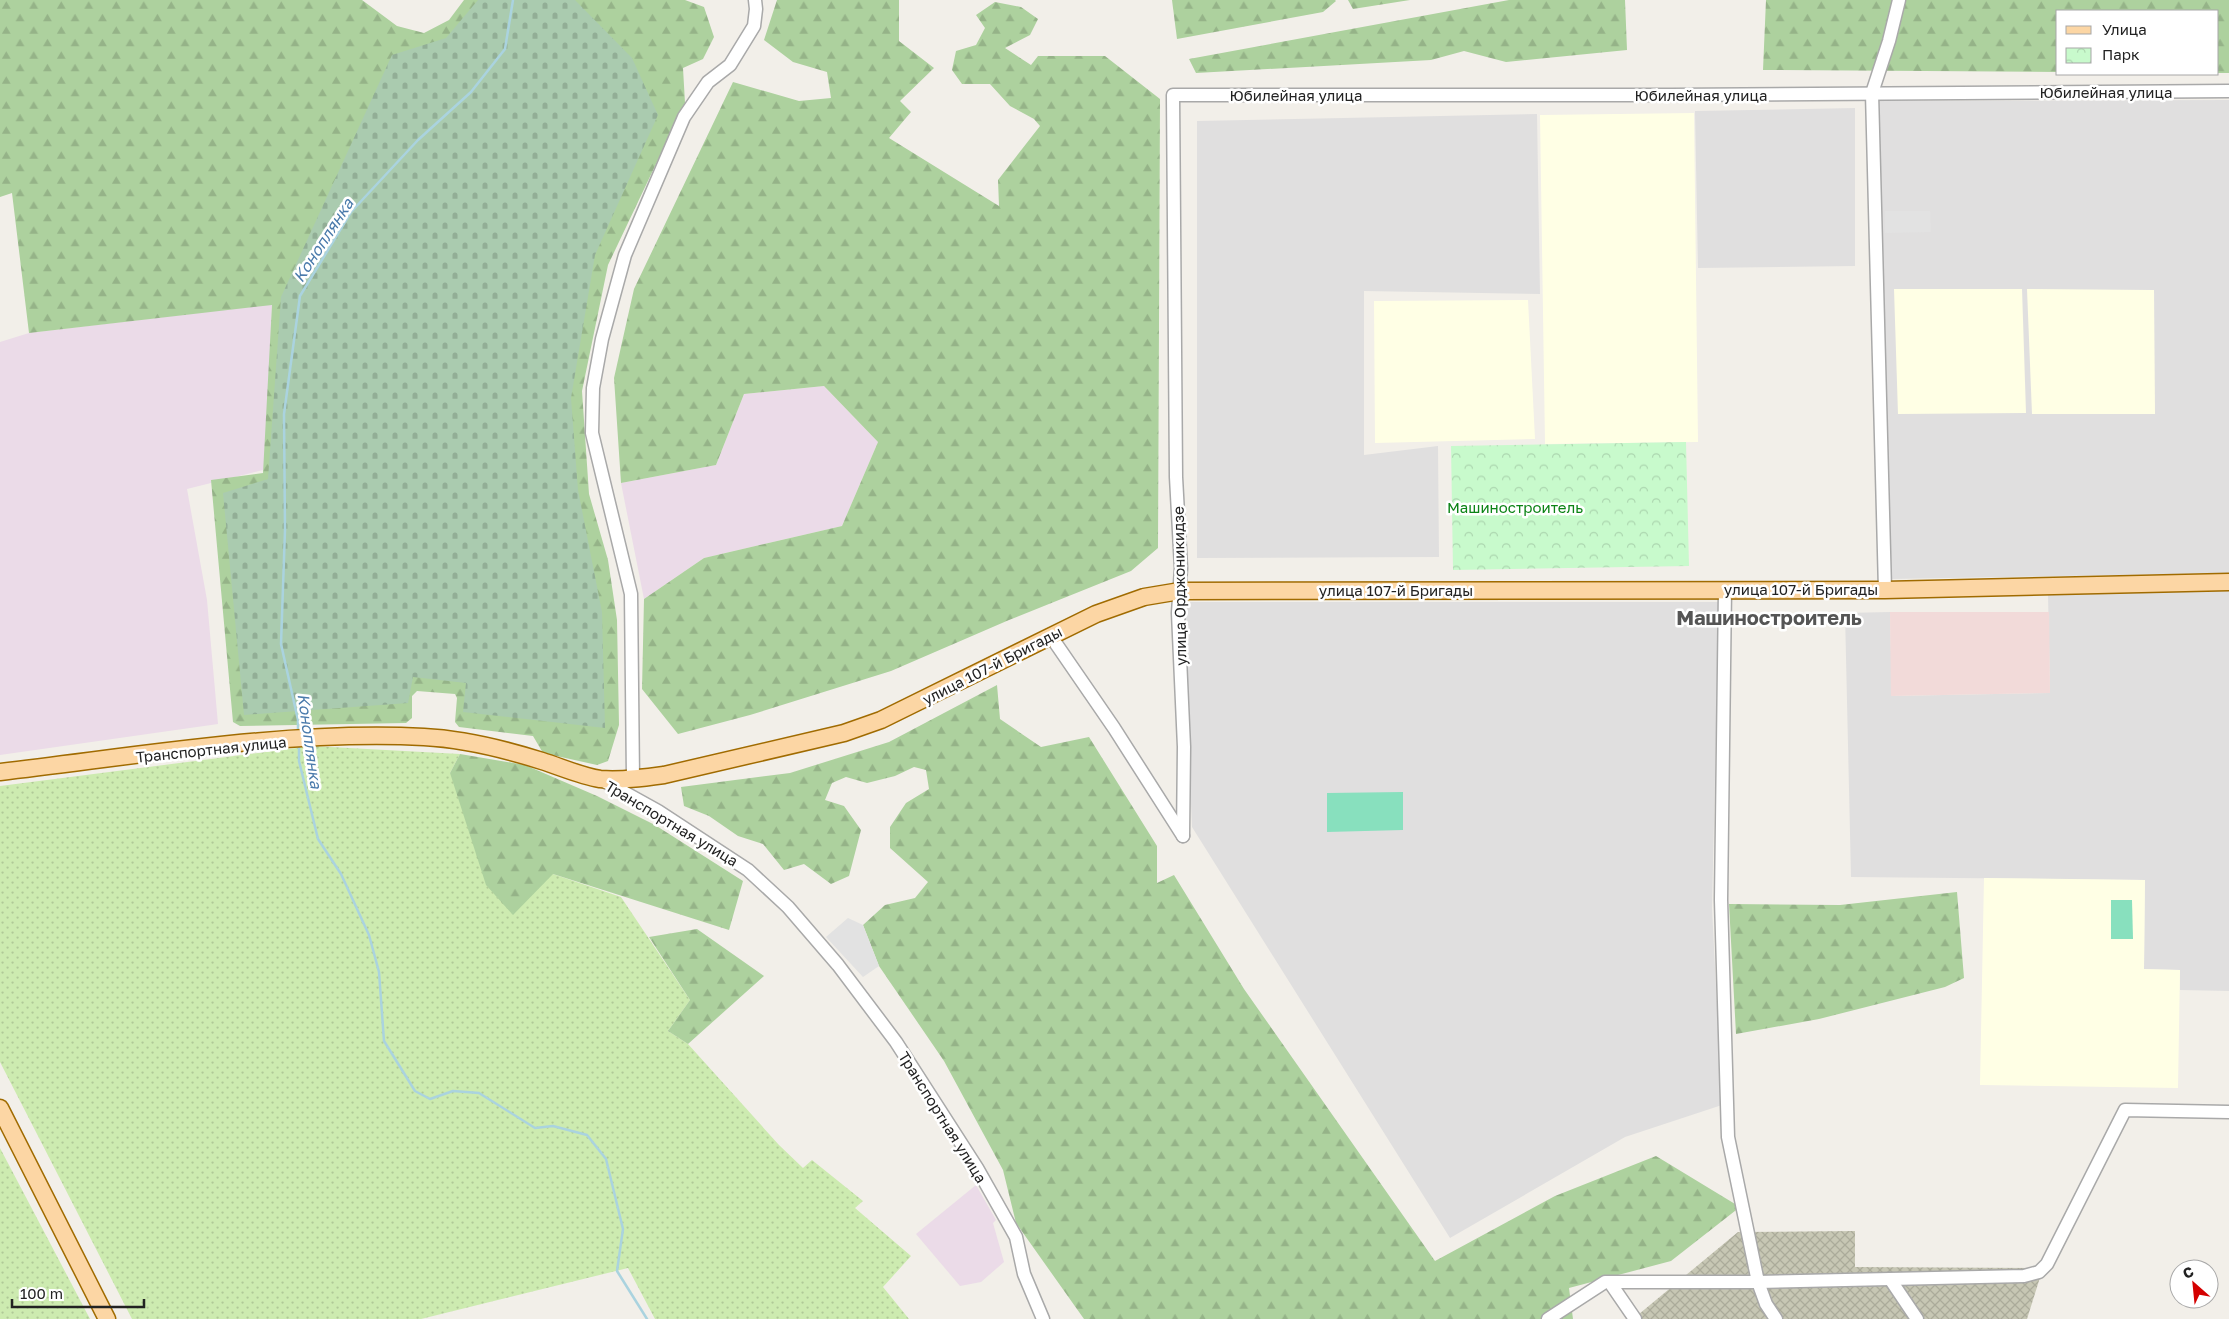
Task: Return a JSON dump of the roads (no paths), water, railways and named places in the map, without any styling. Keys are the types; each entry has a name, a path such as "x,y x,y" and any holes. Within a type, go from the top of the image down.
{"main road":[{"name":"улица 107-й Бригады","path":"599,779 633,779 664,775 825,737 881,720 1050,635 1118,605 1144,597 1180,591 1884,590 2229,582"},
{"name":"Транспортная улица","path":"0,772 313,738 408,736 469,742 504,749 599,779"},
{"path":"0,1108 107,1319"}],"street":[{"path":"633,779 631,594 592,433 593,388 602,338 625,255 684,117 708,82 730,65 754,26 755,0"},
{"path":"1884,590 1872,93 1889,41 1899,0"},
{"name":"Юбилейная улица","path":"1173,95 2229,91"},
{"name":"улица Орджоникидзе","path":"1050,635 1114,728 1183,836 1184,747 1178,613 1181,568 1176,477 1173,95"},
{"path":"1725,589 1721,900 1728,1137 1758,1282 1766,1304 1776,1319"},
{"name":"Транспортная улица","path":"599,779 658,811 748,870 788,907 838,965 896,1042 977,1168 1016,1236 1024,1274 1043,1319"},
{"path":"1548,1319 1604,1282 1611,1284 1758,1282 2024,1276 2039,1272 2047,1264 2125,1110 2229,1112"},
{"path":"1890,1279 1917,1319"},
{"path":"1611,1284 1635,1319"}],"waterway":[{"name":"Коноплянка","path":"298,732 298,720 281,644 285,530 284,414 300,296 351,212 418,140 471,92 505,49 513,0"},
{"name":"Коноплянка","path":"299,745 299,761 318,839 341,874 369,935 379,972 384,1041 415,1091 430,1099 453,1091 479,1093 535,1128 553,1126 587,1135 606,1159 623,1229 617,1271 647,1319"}],"district":[{"name":"Машиностроитель","path":"1769,617"}]}
